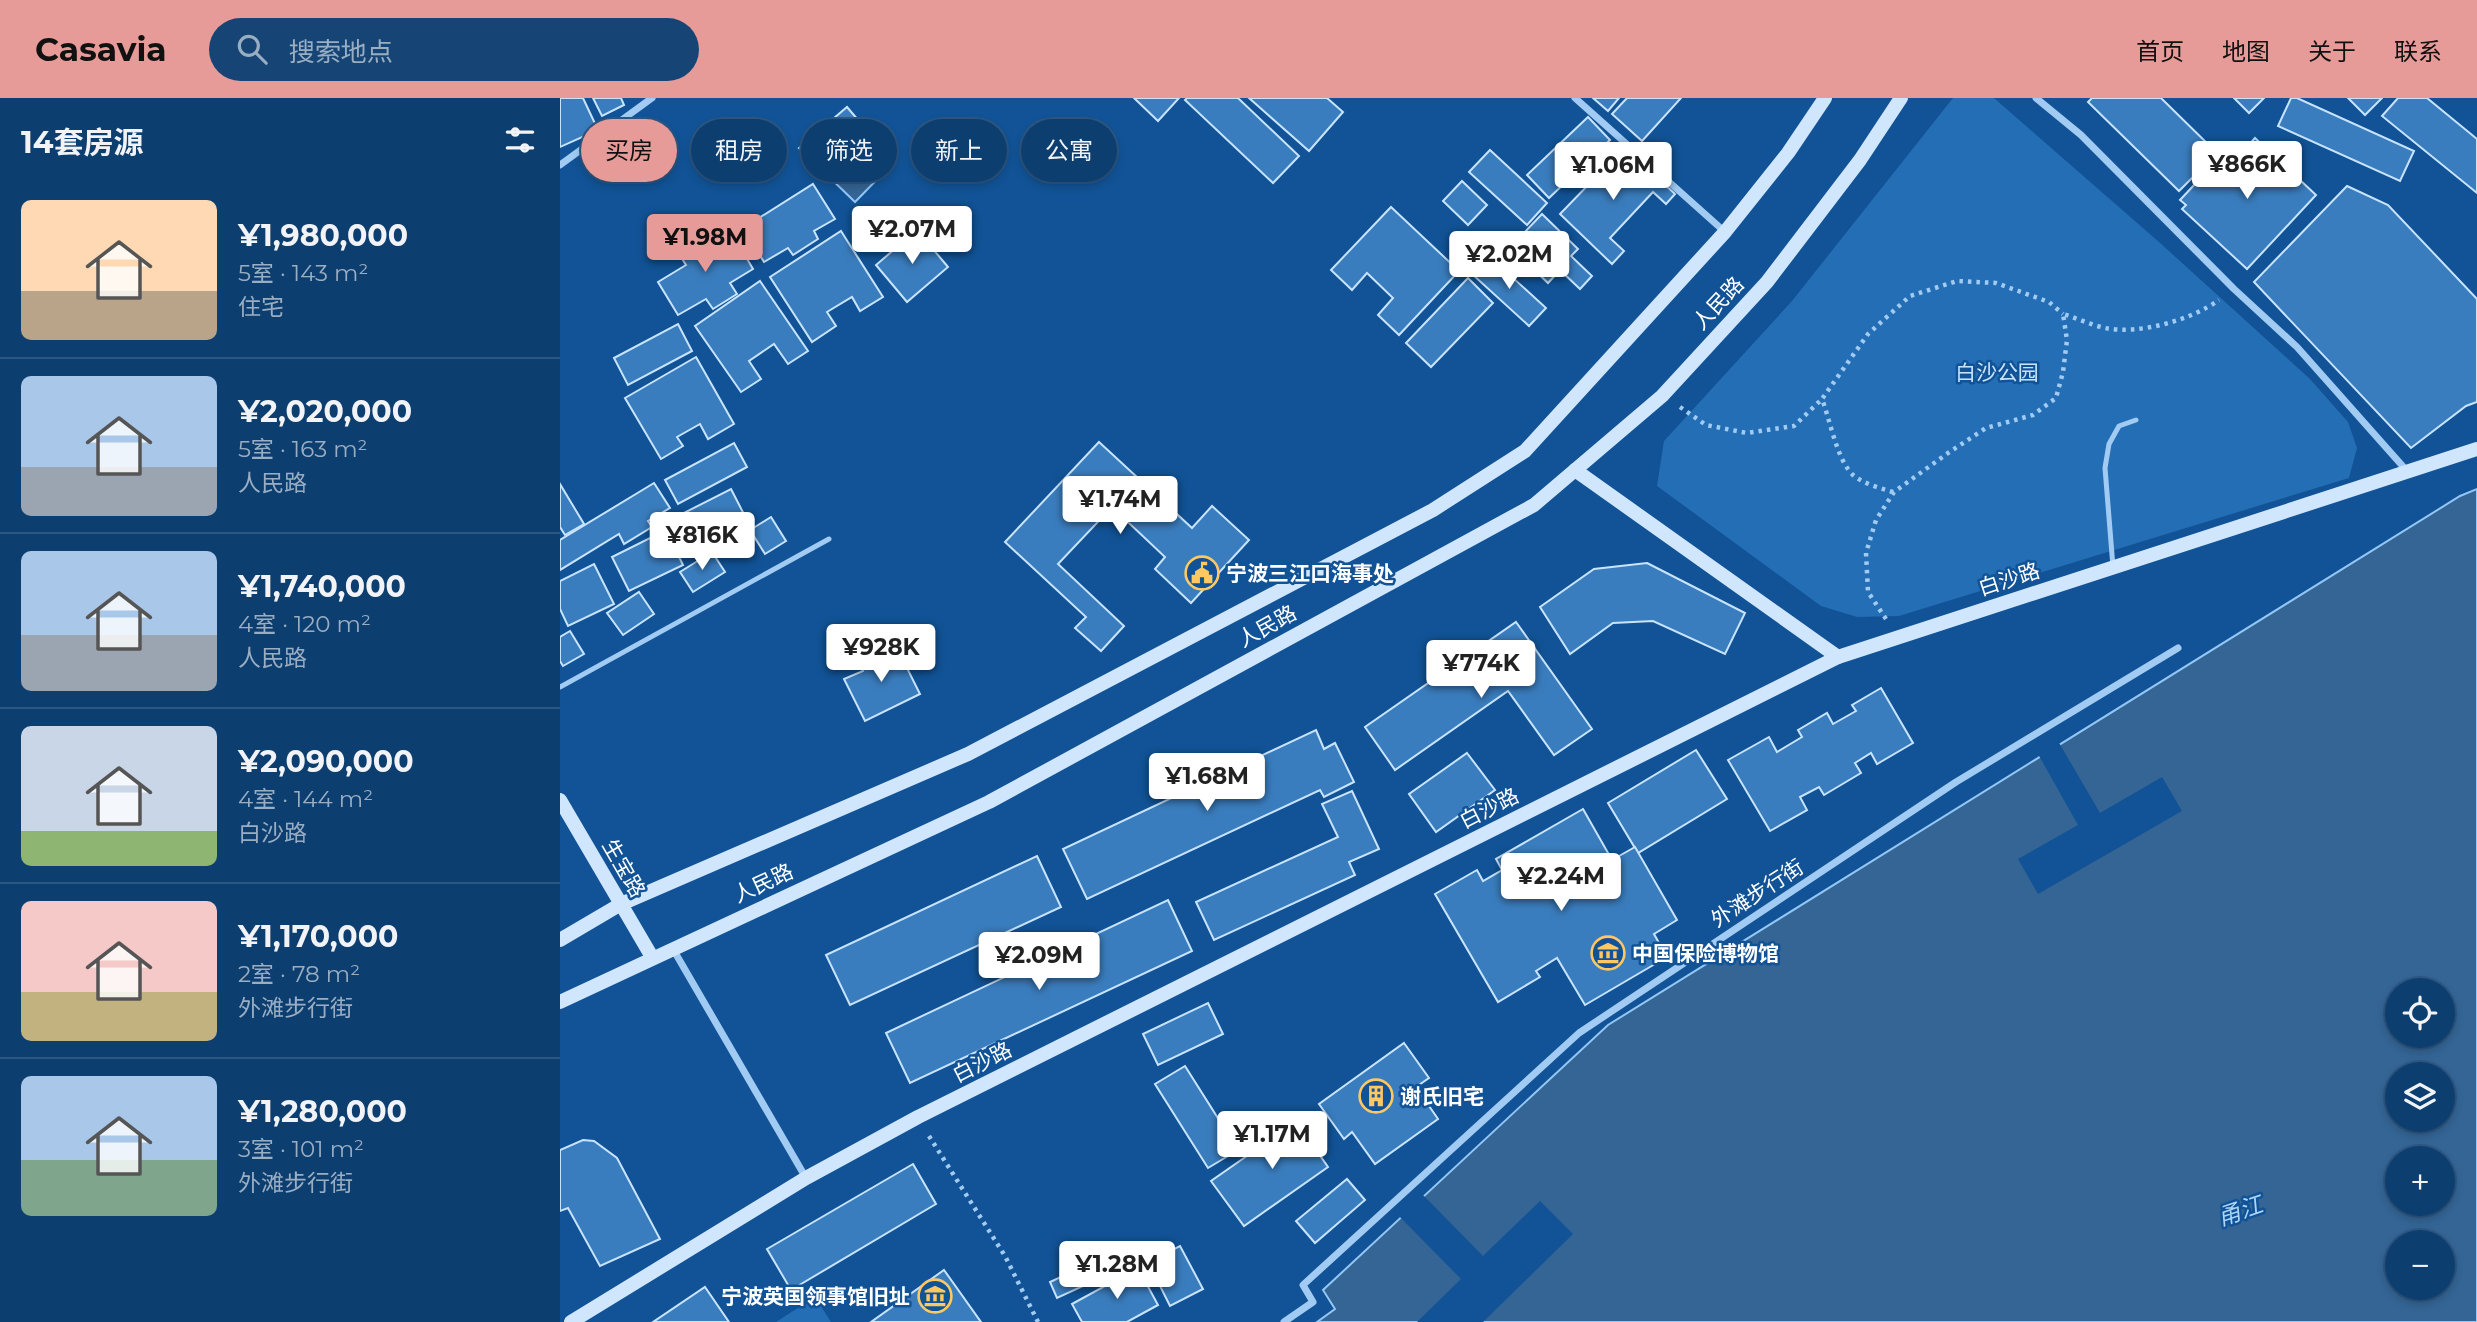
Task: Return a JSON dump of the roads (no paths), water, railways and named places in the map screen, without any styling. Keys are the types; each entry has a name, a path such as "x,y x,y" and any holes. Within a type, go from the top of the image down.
{"main road":[{"name":"人民路","path":"560,940 621,904 968,754 1433,510 1525,451 1725,232 1788,153 1825,98"},
{"name":"人民路","path":"560,1002 989,802 1534,505 1662,396 1767,282 1860,160 1901,98"},
{"name":"白沙路","path":"571,1322 806,1178 918,1117 1838,657 2477,449"},
{"path":"1575,470 1838,657"},
{"name":"生宝路","path":"560,800 652,957"}],"street":[{"path":"560,165 652,98"},
{"path":"1575,98 1725,232"},
{"path":"2036,98 2081,135 2234,289 2297,346 2407,472"},
{"name":"外滩步行街","path":"1284,1322 1313,1302 1303,1285 1579,1033 1956,782 2178,648"},
{"path":"673,949 806,1178"}],"lane":[{"path":"2113,567 2105,468 2109,444 2119,426 2136,420"},
{"path":"560,687 829,539"}],"water":[{"path":"834,182 874,182 855,202"},
{"name":"甬江","path":"2477,489 2477,1322 1317,1322 1335,1309 1323,1290 1608,1025 2460,496"}],"place":[{"name":"宁波三江口海事处","path":"1202,573"},
{"name":"中国保险博物馆","path":"1608,953"},
{"name":"谢氏旧宅","path":"1376,1096"},
{"name":"宁波英国领事馆旧址","path":"935,1296"}],"park label":[{"name":"白沙公园","path":"1997,372"}]}
